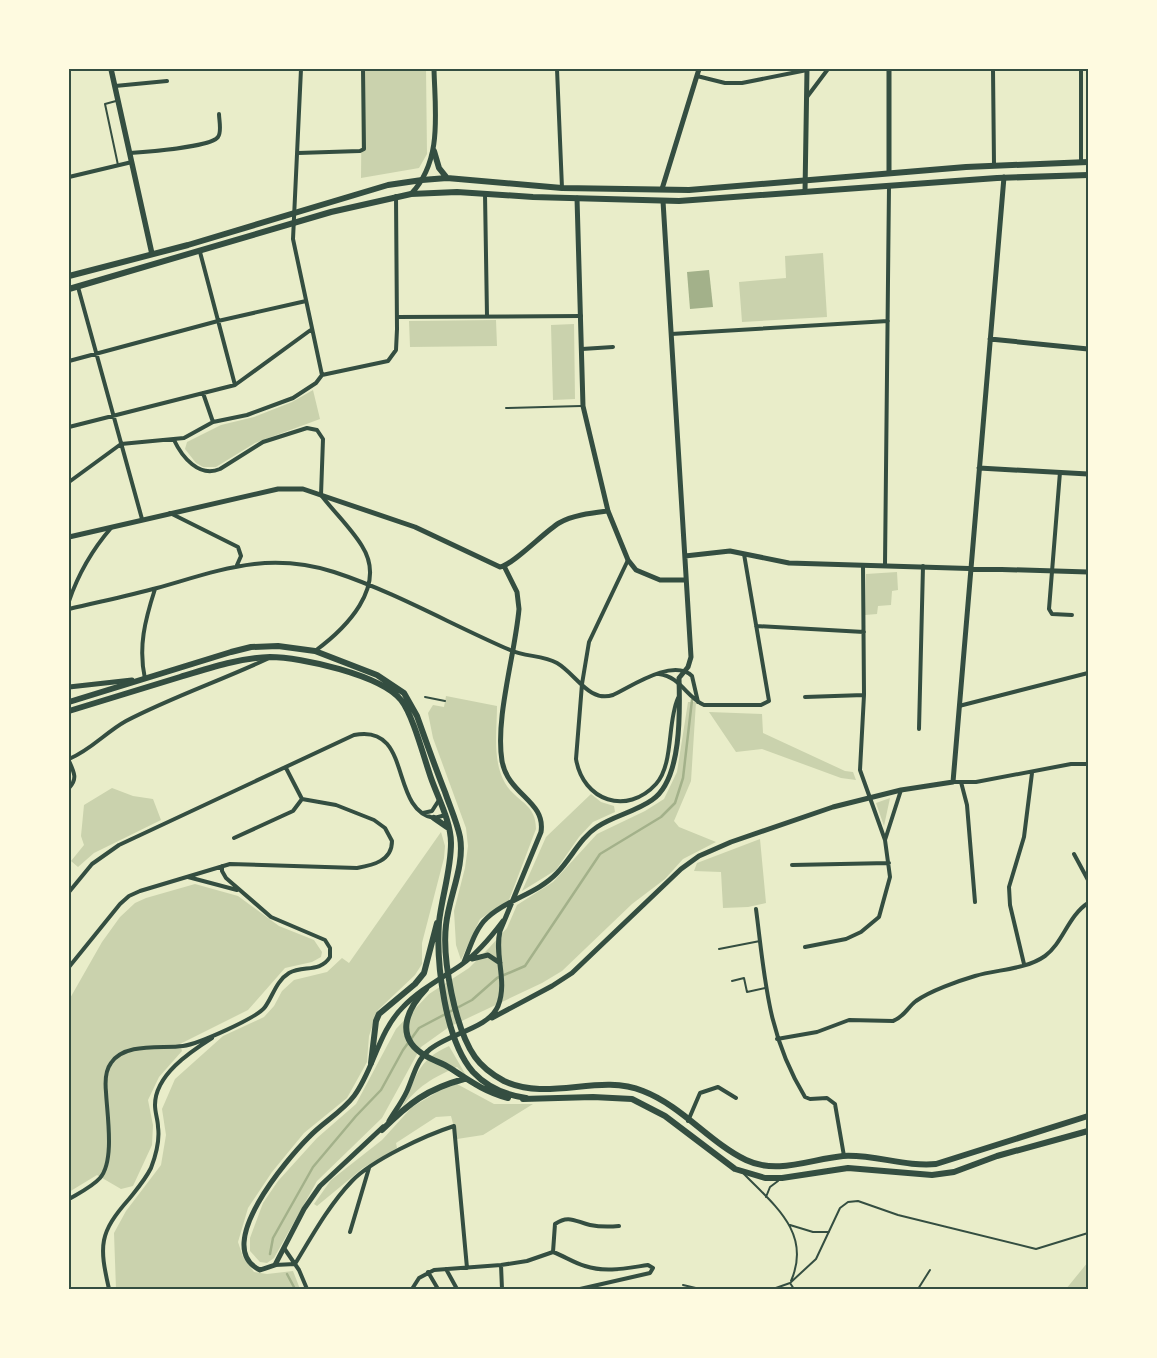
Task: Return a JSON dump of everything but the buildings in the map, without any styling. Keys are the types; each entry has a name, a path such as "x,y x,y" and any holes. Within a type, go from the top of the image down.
{"main road":[{"path":"111,69 152,254"},
{"path":"434,151 439,168 447,178"},
{"path":"69,276 152,254 388,185 422,180 447,178 562,188 662,190 698,189 994,165 1085,162"},
{"path":"69,289 294,223 396,196 411,194 457,192 663,201 1004,177 1088,175"},
{"path":"69,702 250,647 278,646 315,651 359,668 398,688 410,701 460,837 460,848 445,928 446,958 452,998 466,1041 474,1056 487,1070 503,1080 521,1087 539,1089 611,1085 632,1088 652,1095 729,1151 761,1165 793,1165 844,1156 923,1166 936,1164 1088,1116"},
{"path":"69,711 222,664 270,657 305,661 362,677 392,692 401,700 449,829 451,851 441,908 424,973 415,984 386,1007 376,1021 370,1063"},
{"path":"434,818 449,829"},
{"path":"441,908 438,960 446,1003 457,1045 474,1072 486,1082 504,1093 526,1098"},
{"path":"426,989 408,1014 407,1032 414,1047 427,1057 452,1069 464,1078 494,1094 526,1098 593,1097 632,1099 665,1116 742,1172 765,1178 782,1178 848,1168 932,1176 954,1172 997,1156 1088,1131"},
{"path":"382,1130 416,1098 440,1086 464,1078"}],"street":[{"path":"301,69 293,244 322,375"},
{"path":"298,153 360,151 364,146 363,69"},
{"path":"411,194 422,180 434,151 434,69"},
{"path":"557,69 562,188"},
{"path":"662,190 700,69"},
{"path":"697,76 725,83 742,83 807,69 805,192"},
{"path":"807,97 828,69"},
{"path":"888,173 889,69"},
{"path":"993,69 994,165"},
{"path":"1081,69 1085,162"},
{"path":"115,86 167,81"},
{"path":"130,153 191,146 214,141 220,133 219,114"},
{"path":"69,177 132,162"},
{"path":"953,782 1004,177"},
{"path":"885,565 889,186"},
{"path":"485,194 487,316"},
{"path":"69,482 121,444 132,441 174,440 192,435 213,422 247,415 293,398 316,383 322,375 383,364 394,353 397,317 396,196"},
{"path":"577,198 583,406 608,511 628,560 636,570 655,579 686,580"},
{"path":"467,961 477,933 487,918 548,881 595,828 650,802 664,787 670,775 675,753 681,675 688,667 691,657 663,201"},
{"path":"200,252 235,385"},
{"path":"78,287 142,519"},
{"path":"69,361 218,321 306,301"},
{"path":"397,317 581,316"},
{"path":"671,334 888,321"},
{"path":"69,427 235,385 312,329"},
{"path":"990,339 1088,349"},
{"path":"582,349 613,347"},
{"path":"203,394 213,422"},
{"path":"174,440 182,454 190,462 199,468 212,471 220,469 263,442 307,428 317,430 320,434 322,440 321,495 362,546 368,563 368,585 354,616 336,635 315,651"},
{"path":"978,468 1088,474"},
{"path":"1060,472 1049,611 1055,615 1072,615"},
{"path":"69,537 278,489 294,488 321,495 421,530 495,566 504,566 561,522 608,511"},
{"path":"170,513 238,547 241,556 237,565"},
{"path":"69,601 83,566 95,546 113,526"},
{"path":"685,556 722,551 776,562 1088,572"},
{"path":"657,674 670,676 698,702 704,705 761,705 769,701 744,554"},
{"path":"628,560 592,631 582,684 576,759 578,770 586,786 599,795 617,803 643,795 658,782 665,766 676,704 681,694"},
{"path":"69,609 155,589 237,565 280,562 304,564 368,585 513,652 557,663 596,696 607,697 657,674 674,669 684,671 692,676 698,702"},
{"path":"805,947 846,940 861,932 879,917 890,877 885,840 868,797 860,770 864,695 863,565"},
{"path":"484,1022 497,1009 502,984 497,946 503,921 542,826 537,809 513,787 502,763 502,729 519,600 514,584 504,566"},
{"path":"919,729 923,566"},
{"path":"69,688 145,679 141,640 145,619 155,589"},
{"path":"756,626 864,632"},
{"path":"69,788 74,783 75,774 69,760 83,753 124,722 171,699 206,686 270,657"},
{"path":"959,706 1088,673"},
{"path":"805,697 864,695"},
{"path":"69,892 92,864 114,848 354,735 360,734 376,737 392,750 407,792 418,811 434,818 445,817 450,808"},
{"path":"275,1265 304,1209 320,1186 382,1130 402,1100 418,1063 426,1051 452,1035 484,1022 552,986 572,973 682,869 699,856 731,842 868,797 953,782 976,782 1032,773 1071,764 1088,764"},
{"path":"286,768 302,799"},
{"path":"1024,964 1010,905 1009,887 1024,837 1032,773"},
{"path":"961,782 968,810 975,902"},
{"path":"885,840 901,790"},
{"path":"234,838 293,810 302,799"},
{"path":"69,967 126,898 140,891 222,866 357,868 377,864 387,856 392,841 381,824 336,805 302,799"},
{"path":"418,811 425,813 432,811 439,800"},
{"path":"1074,854 1088,880"},
{"path":"792,866 889,863"},
{"path":"69,1200 91,1186 99,1179 106,1168 108,1150 106,1077 111,1062 123,1053 132,1050 183,1046 222,1031 259,1013 278,984 289,973 316,968 330,957 330,948 325,940 271,917 239,891 223,874 222,866"},
{"path":"188,877 239,891"},
{"path":"777,1039 816,1032 850,1020 893,1022 899,1019 918,1000 955,984 977,975 1002,971 1037,960 1051,951 1076,912 1088,903"},
{"path":"756,909 770,1015 777,1039 805,1097 810,1099 827,1098 835,1104 844,1156"},
{"path":"295,1264 275,1265 260,1270 254,1267 246,1254 244,1245 251,1215 279,1172 308,1137 353,1097 391,1020 404,1005 467,961 486,943 503,921"},
{"path":"467,961 488,955 500,963"},
{"path":"109,1289 103,1256 105,1230 114,1216 142,1183 155,1156 159,1139 154,1105 157,1093 181,1058 222,1031"},
{"path":"688,1121 700,1093 718,1087 736,1098"},
{"path":"295,1264 335,1202 353,1180 369,1168 400,1150 454,1126 467,1268"},
{"path":"350,1232 369,1168"},
{"path":"553,1252 556,1224 562,1220 571,1218 589,1225 607,1228 619,1226"},
{"path":"284,1248 295,1264 307,1289"},
{"path":"412,1289 419,1278 428,1272 527,1261 553,1252 584,1266 598,1269 648,1265 653,1268 650,1273 582,1289"},
{"path":"501,1265 502,1289"},
{"path":"446,1269 457,1289"},
{"path":"428,1272 438,1289"}],"lane":[{"path":"118,100 105,104 118,165"},
{"path":"506,408 583,406"},
{"path":"425,697 445,701"},
{"path":"719,949 760,941"},
{"path":"732,981 744,978 747,992 766,988"},
{"path":"742,1172 766,1196 790,1225 798,1257 790,1283"},
{"path":"766,1196 770,1187 782,1178"},
{"path":"773,1289 790,1283 816,1259 840,1208 848,1202 858,1201 898,1215 1036,1249 1088,1233"},
{"path":"790,1225 813,1232 830,1232"},
{"path":"918,1289 930,1270"},
{"path":"790,1283 794,1289"},
{"path":"683,1284 700,1289"}],"shaded area":[{"path":"362,69 426,69 427,154 419,168 361,178"},
{"path":"823,253 827,317 742,322 739,282 786,278 785,256"},
{"path":"709,270 713,307 690,309 687,272"},
{"path":"496,320 497,346 410,347 409,321"},
{"path":"574,324 575,399 553,400 551,325"},
{"path":"313,390 320,419 255,443 216,467 203,467 196,463 185,449 187,442 221,425 254,417 292,402"},
{"path":"897,572 898,590 892,591 891,605 878,606 877,614 865,615 866,574"},
{"path":"446,696 497,706 496,745 498,765 509,789 525,803 533,814 536,829 509,900 480,919 461,960 456,945 454,911 465,868 468,846 466,828 433,738 428,713 433,705 444,707"},
{"path":"688,702 696,702 691,781 674,821 679,827 716,842 683,859 665,879 632,904 562,971 542,983 449,1027 421,1047 382,1118 317,1181 274,1258 267,1263 260,1262 250,1251 250,1238 263,1203 278,1181 317,1138 356,1104 396,1029 429,994 469,968 507,928 517,905 553,882 597,834 645,811 664,799 677,772"},
{"path":"709,712 762,714 763,733 845,771 853,772 856,780 841,778 762,749 736,752"},
{"path":"112,788 133,796 153,799 161,820 94,853 78,867 71,861 84,845 81,836 84,805"},
{"path":"591,794 601,802 614,806 615,812 593,822 579,837 556,870 522,891 546,837"},
{"path":"890,798 884,826 876,803"},
{"path":"441,832 445,846 444,858 422,943 422,964 415,975 378,1010 369,1036 367,1062 347,1098 304,1133 272,1172 248,1208 238,1242 243,1257 254,1272 267,1274 293,1271 300,1289 116,1289 114,1233 126,1211 161,1165 166,1135 162,1109 175,1079 223,1036 264,1017 274,1006 282,991 294,980 327,972 342,958 349,963"},
{"path":"760,839 766,903 748,907 723,908 721,872 694,871 697,863"},
{"path":"195,884 238,896 279,926 314,940 322,952 321,957 312,962 285,968 248,1010 180,1044 182,1051 159,1077 148,1100 153,1125 152,1145 133,1186 121,1189 97,1175 69,1192 69,1000 102,942 120,917 135,903"},
{"path":"449,1046 467,1077 457,1067 419,1088 402,1108 424,1064 438,1051"},
{"path":"457,1084 494,1104 533,1104 483,1135 457,1139 451,1116 436,1117 396,1143 397,1148 363,1168 317,1206 314,1204 331,1180 382,1140 412,1107 439,1091"},
{"path":"1088,1262 1088,1289 1066,1289"}],"waterway":[{"path":"270,1254 273,1238 313,1167 356,1116 381,1090 403,1050 419,1028 472,1000 497,978 525,966 600,854 661,817 675,803 683,778 692,700"},
{"path":"287,1274 295,1289"}]}
